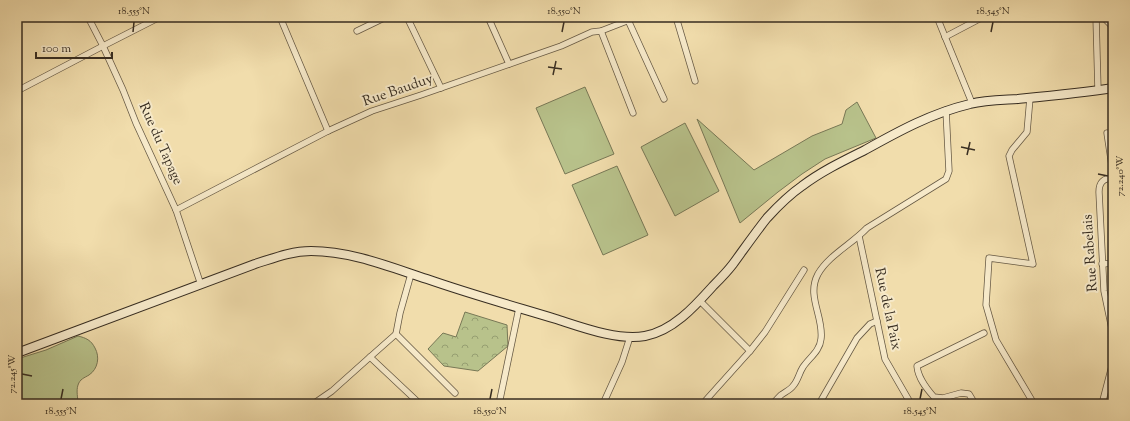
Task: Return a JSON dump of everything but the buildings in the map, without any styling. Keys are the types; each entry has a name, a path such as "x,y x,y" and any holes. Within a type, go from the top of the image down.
{"main road":[{"path":"17,353 285,254 308,251 344,254 590,330 630,337 646,336 658,332 682,317 700,301 731,267 766,220 801,186 823,172 890,136 921,120 946,110 972,103 1113,88"}],"street":[{"name":"Rue du Tapage","path":"88,17 103,46 176,210 201,284"},
{"path":"17,91 160,17"},
{"path":"280,17 328,131"},
{"path":"357,31 386,17"},
{"path":"407,17 441,88"},
{"path":"488,17 509,64"},
{"name":"Rue Bauduy","path":"176,210 328,131 372,111 561,46 592,32 601,31 637,17"},
{"path":"676,17 696,81"},
{"path":"937,17 972,103"},
{"path":"945,37 982,17"},
{"path":"1096,17 1098,90"},
{"path":"1103,17 1113,27"},
{"path":"628,20 664,99"},
{"path":"601,31 633,113"},
{"path":"1030,98 1027,132 1012,150 1010,156 1033,264 989,258 986,305 996,340 1034,404"},
{"path":"772,404 793,386 803,368 817,350 821,340 820,319 815,303 813,285 818,274 827,262 867,228 946,179 949,171 946,110"},
{"path":"1107,133 1113,173"},
{"name":"Rue Rabelais","path":"1113,178 1104,180 1100,183 1099,187 1104,291 1113,334"},
{"name":"Rue de la Paix","path":"859,236 885,359 911,404"},
{"path":"1102,264 1113,263"},
{"path":"704,404 765,332 804,270"},
{"path":"316,402 332,391 396,334 400,313 411,274"},
{"path":"700,301 750,351"},
{"path":"499,404 519,308"},
{"path":"819,404 857,338 870,324 877,321"},
{"path":"975,404 969,394 961,392 943,398 934,396 922,381 917,366 984,333"},
{"path":"396,334 455,393"},
{"path":"603,404 622,362 630,337"},
{"path":"370,357 420,404"},
{"path":"1102,404 1113,364"}],"green space":[{"path":"585,87 614,154 565,174 536,108"},
{"path":"857,102 876,138 825,159 778,192 740,223 697,119 754,170 812,136 842,124 846,110"},
{"path":"685,123 719,191 675,216 641,147"},
{"path":"617,166 648,235 603,255 572,185"},
{"path":"465,312 507,325 508,346 478,371 444,366 428,349 443,333 456,337"},
{"path":"78,336 92,343 97,351 98,359 94,370 81,380 78,385 78,404 17,404 17,359 46,350"},
{"path":"1113,374 1113,404 1105,404"}]}
